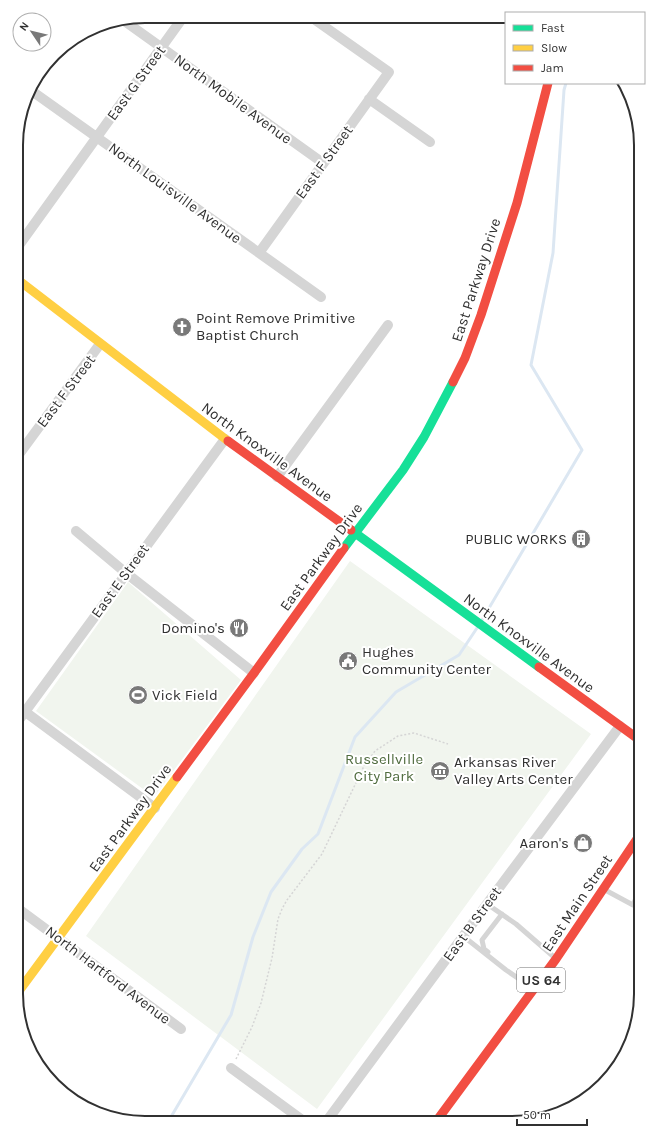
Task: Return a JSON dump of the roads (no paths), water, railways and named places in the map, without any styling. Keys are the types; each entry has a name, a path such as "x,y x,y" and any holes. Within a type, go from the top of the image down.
{"main road":[{"name":"East Parkway Drive","path":"23,987 254,673 354,534 403,470 424,437 448,394 465,358 482,315 517,203 548,84"},
{"name":"North Knoxville Avenue","path":"23,285 225,439 634,736"},
{"name":"East Main Street","path":"440,1116 556,958 634,844"}],"street":[{"name":"East G Street","path":"23,240 179,23"},
{"name":"East F Street","path":"259,253 389,72 320,23"},
{"name":"North Mobile Avenue","path":"129,24 323,163"},
{"name":"North Louisville Avenue","path":"35,93 321,297"},
{"path":"369,99 430,142"},
{"path":"277,477 388,325"},
{"name":"East F Street","path":"23,448 100,344"},
{"name":"East E Street","path":"23,716 225,439"},
{"path":"76,531 126,573 254,673"},
{"path":"23,710 155,808"},
{"name":"East B Street","path":"330,1116 620,726"},
{"name":"North Hartford Avenue","path":"23,912 181,1029"},
{"path":"231,1068 297,1116"}],"lane":[{"path":"604,889 633,905 634,902"},
{"path":"487,904 516,924 556,958"},
{"path":"502,914 482,940 484,950 506,966 509,972"},
{"path":"464,936 509,972 534,988"}],"waterway":[{"path":"482,620 582,450 531,365 553,253 564,90 566,84"},
{"path":"172,1116 231,1015 253,937 271,892 302,849 318,834 355,737 396,692 459,655 477,628"}],"place":[{"name":"Point Remove Primitive Baptist Church","path":"182,327"},
{"name":"PUBLIC WORKS","path":"581,539"},
{"name":"Domino's","path":"239,628"},
{"name":"Hughes Community Center","path":"348,661"},
{"name":"Vick Field","path":"138,695"},
{"name":"Arkansas River Valley Arts Center","path":"440,771"},
{"name":"Aaron's","path":"583,843"}],"park label":[{"name":"Russellville City Park","path":"384,768"}]}
